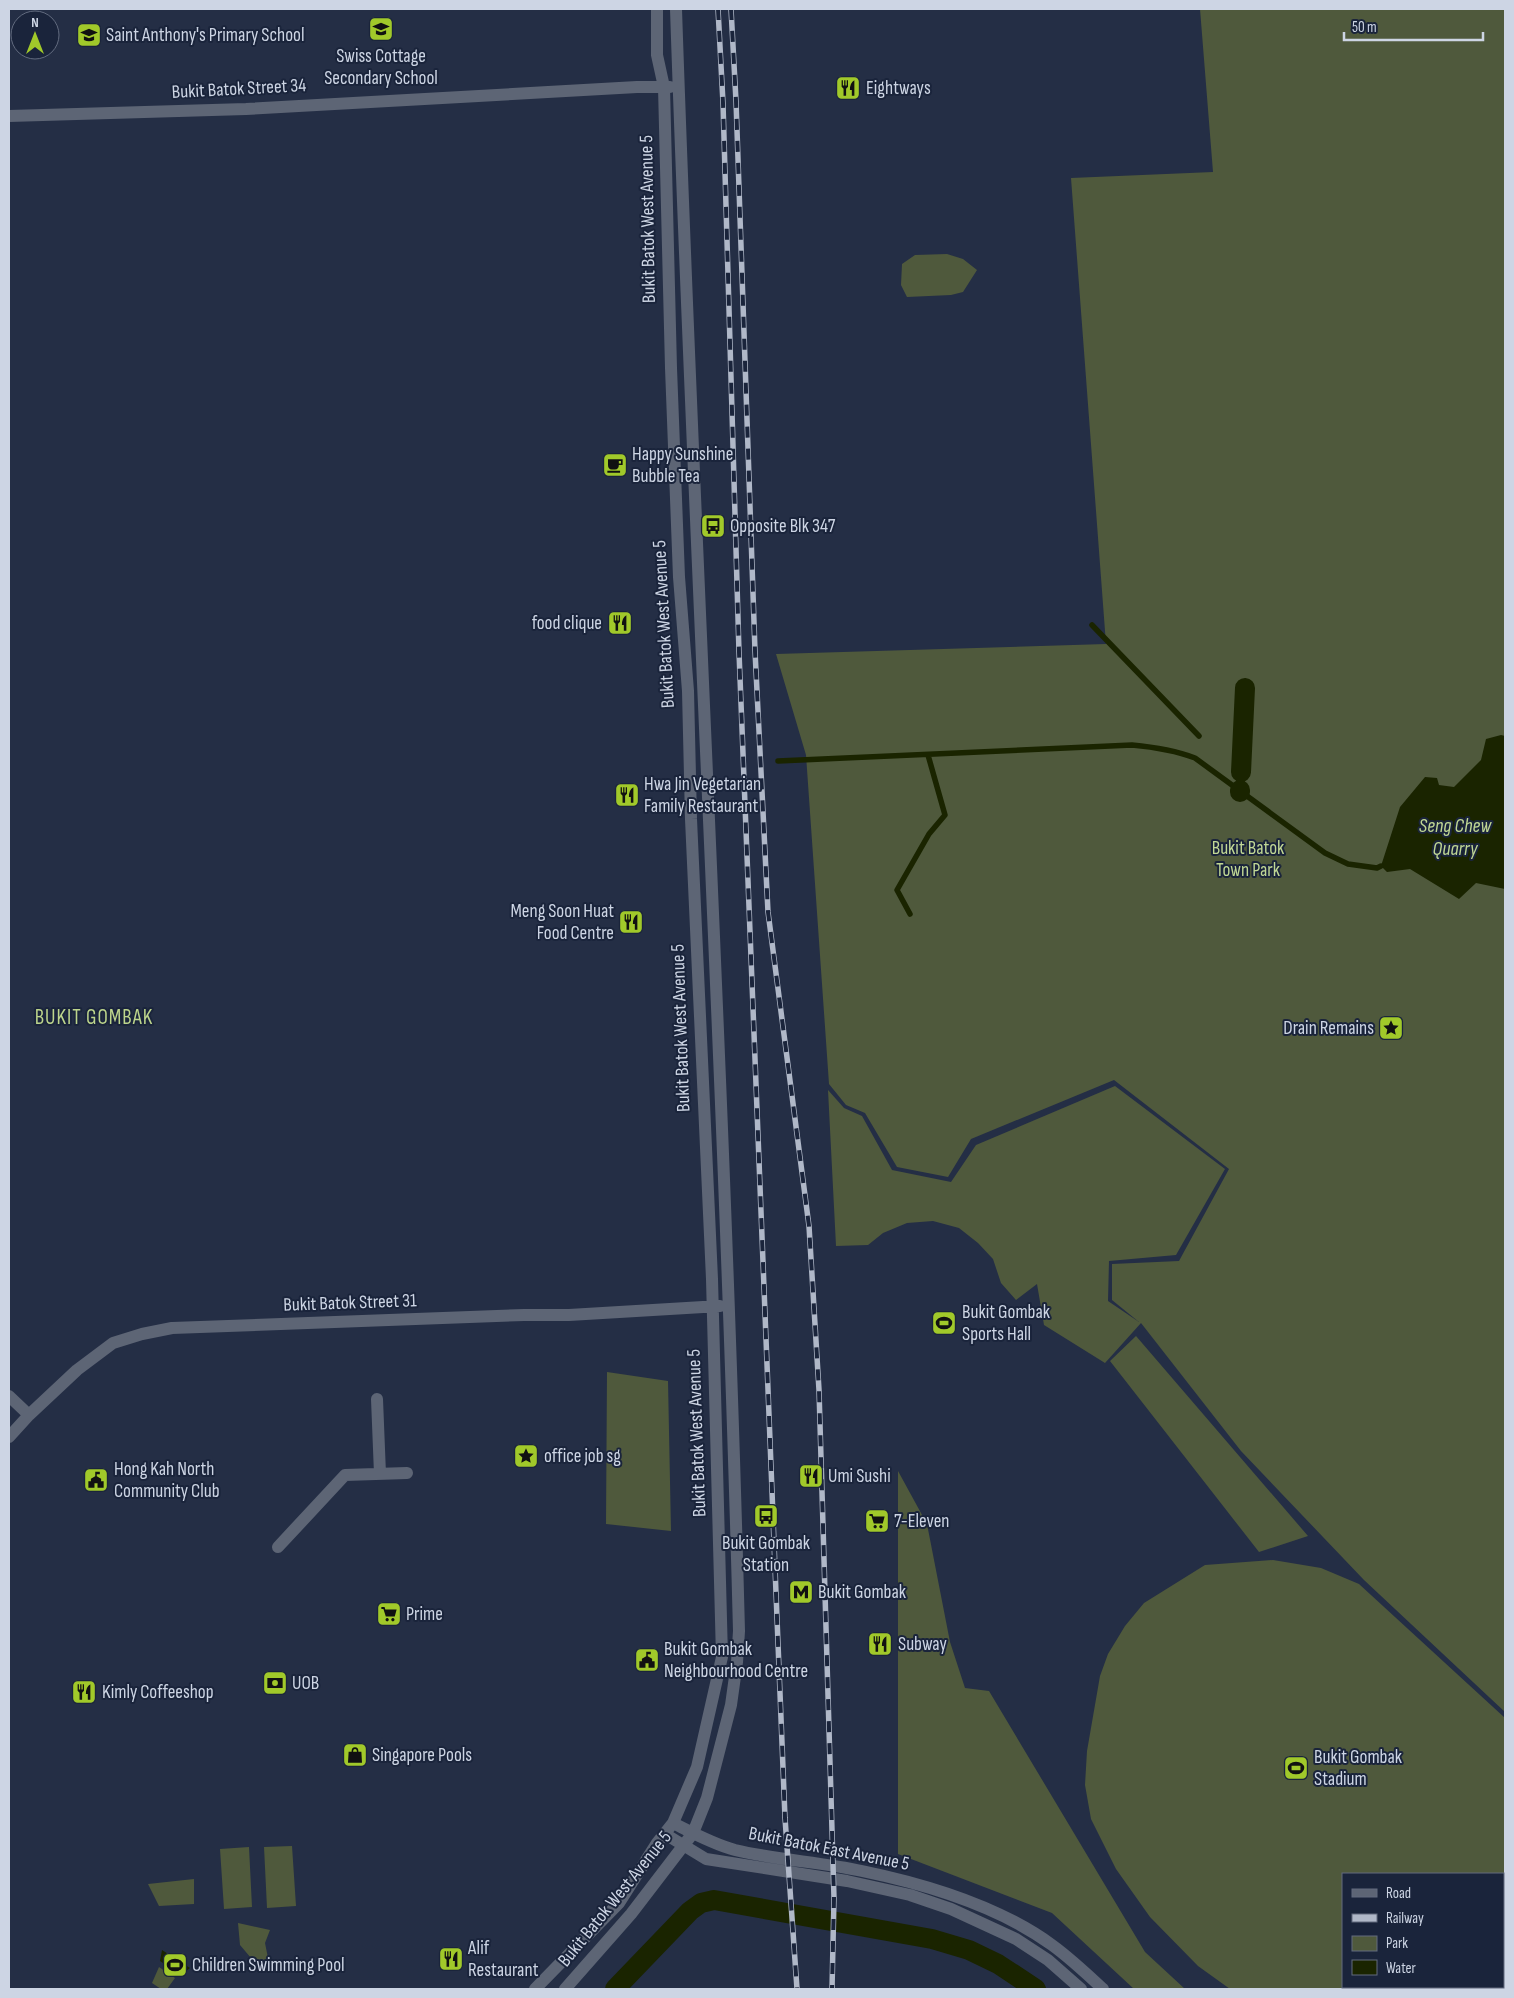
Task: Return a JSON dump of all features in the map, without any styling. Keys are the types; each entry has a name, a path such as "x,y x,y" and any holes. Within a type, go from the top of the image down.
{"street":[{"name":"Bukit Batok West Avenue 5","path":"535,1989 619,1903 657,1843 673,1823 696,1767 722,1657 712,1279 692,829 688,691 679,587 664,88 657,55 657,9"},
{"name":"Bukit Batok West Avenue 5","path":"565,1989 631,1914 692,1833 707,1798 731,1705 739,1631 730,1305 703,701 676,9"},
{"name":"Bukit Batok Street 34","path":"9,116 246,109 355,102 471,98 637,87 680,87"},
{"name":"Bukit Batok Street 31","path":"9,1437 29,1415 78,1370 113,1343 142,1334 172,1328 569,1315 730,1305"},
{"path":"9,1396 29,1415"},
{"path":"377,1399 380,1474"},
{"path":"278,1547 345,1475 407,1473"},
{"name":"Bukit Batok East Avenue 5","path":"673,1823 712,1842 736,1850 863,1871 938,1892 982,1908 1016,1923 1052,1945 1104,1989"},
{"name":"Bukit Batok East Avenue 5","path":"665,1834 706,1859 847,1881 910,1895 951,1909 990,1926 1024,1944 1055,1966 1081,1989"}],"green space":[{"name":"Bukit Batok Town Park","path":"1200,9 1505,9 1505,1712 1364,1580 1241,1451 1141,1323 1105,1363 1044,1325 1037,1284 1016,1300 1001,1283 993,1259 978,1243 959,1228 933,1221 907,1223 883,1233 868,1245 836,1246 828,1090 844,1108 862,1116 892,1170 951,1182 976,1145 1115,1086 1225,1169 1176,1255 1109,1261 1108,1301 1139,1322 1112,1300 1112,1264 1179,1261 1229,1169 1114,1080 971,1139 948,1177 897,1167 865,1113 846,1105 829,1084 806,755 776,654 1106,644 1071,178 1213,172"},
{"path":"947,254 963,259 977,270 963,292 951,295 907,297 901,285 902,264 915,255"},
{"path":"1136,1336 1308,1536 1259,1552 1110,1361"},
{"path":"607,1372 668,1381 671,1531 606,1524"},
{"path":"898,1471 927,1524 950,1642 965,1688 989,1691 1145,1952 1185,1989 1134,1989 1052,1913 898,1854"},
{"name":"Bukit Gombak Stadium","path":"1273,1560 1321,1568 1359,1584 1505,1718 1505,1989 1230,1989 1198,1966 1150,1917 1116,1869 1091,1819 1085,1785 1087,1751 1100,1676 1108,1654 1125,1626 1144,1603 1205,1565"},
{"path":"292,1846 296,1906 267,1908 264,1847"},
{"path":"249,1847 252,1907 224,1909 220,1849"},
{"path":"194,1879 194,1904 159,1906 148,1884"},
{"path":"238,1923 270,1930 265,1943 271,1973 251,1958 240,1945"},
{"path":"159,1967 175,1978 167,1989 161,1989 152,1983"}],"water":[{"name":"Seng Chew Quarry","path":"1501,735 1505,736 1505,889 1476,883 1459,899 1410,869 1387,872 1381,866 1400,807 1425,777 1437,778 1439,785 1454,787 1481,760 1486,739"},
{"name":"Children Swimming Pool","path":"162,1950 190,1968 181,1975 160,1961"}],"waterway":[{"path":"1092,625 1199,736"},
{"path":"1241,772 1245,688"},
{"path":"778,761 1132,745 1156,748 1195,758 1325,853 1348,864 1377,868 1381,866"},
{"path":"910,914 897,890 929,834 945,815 928,755"},
{"path":"615,1989 690,1911 701,1903 714,1900 932,1939 969,1950 998,1964 1036,1989"}],"railway":[{"path":"718,9 723,103 739,652 776,1593 785,1818 797,1989"},
{"path":"731,9 736,101 755,651 768,912 809,1226 819,1390 834,1898 832,1989"}],"place":[{"name":"Swiss Cottage Secondary School","path":"381,29"},
{"name":"Saint Anthony's Primary School","path":"89,35"},
{"name":"Eightways","path":"848,88"},
{"name":"Happy Sunshine Bubble Tea","path":"615,465"},
{"name":"Opposite Blk 347","path":"713,526"},
{"name":"food clique","path":"620,623"},
{"name":"Hwa Jin Vegetarian Family Restaurant","path":"627,795"},
{"name":"Meng Soon Huat Food Centre","path":"631,922"},
{"name":"Drain Remains","path":"1391,1028"},
{"name":"Bukit Gombak Sports Hall","path":"944,1323"},
{"name":"office job sg","path":"526,1456"},
{"name":"Umi Sushi","path":"811,1476"},
{"name":"Hong Kah North Community Club","path":"96,1480"},
{"name":"Bukit Gombak Station","path":"766,1516"},
{"name":"7-Eleven","path":"877,1521"},
{"name":"Bukit Gombak","path":"801,1592"},
{"name":"Prime","path":"389,1614"},
{"name":"Subway","path":"880,1644"},
{"name":"Bukit Gombak Neighbourhood Centre","path":"647,1660"},
{"name":"UOB","path":"275,1683"},
{"name":"Kimly Coffeeshop","path":"84,1692"},
{"name":"Singapore Pools","path":"355,1755"},
{"name":"Bukit Gombak Stadium","path":"1296,1768"},
{"name":"Alif Restaurant","path":"451,1959"},
{"name":"Children Swimming Pool","path":"175,1965"}],"district":[{"name":"BUKIT GOMBAK","path":"94,1017"}]}
